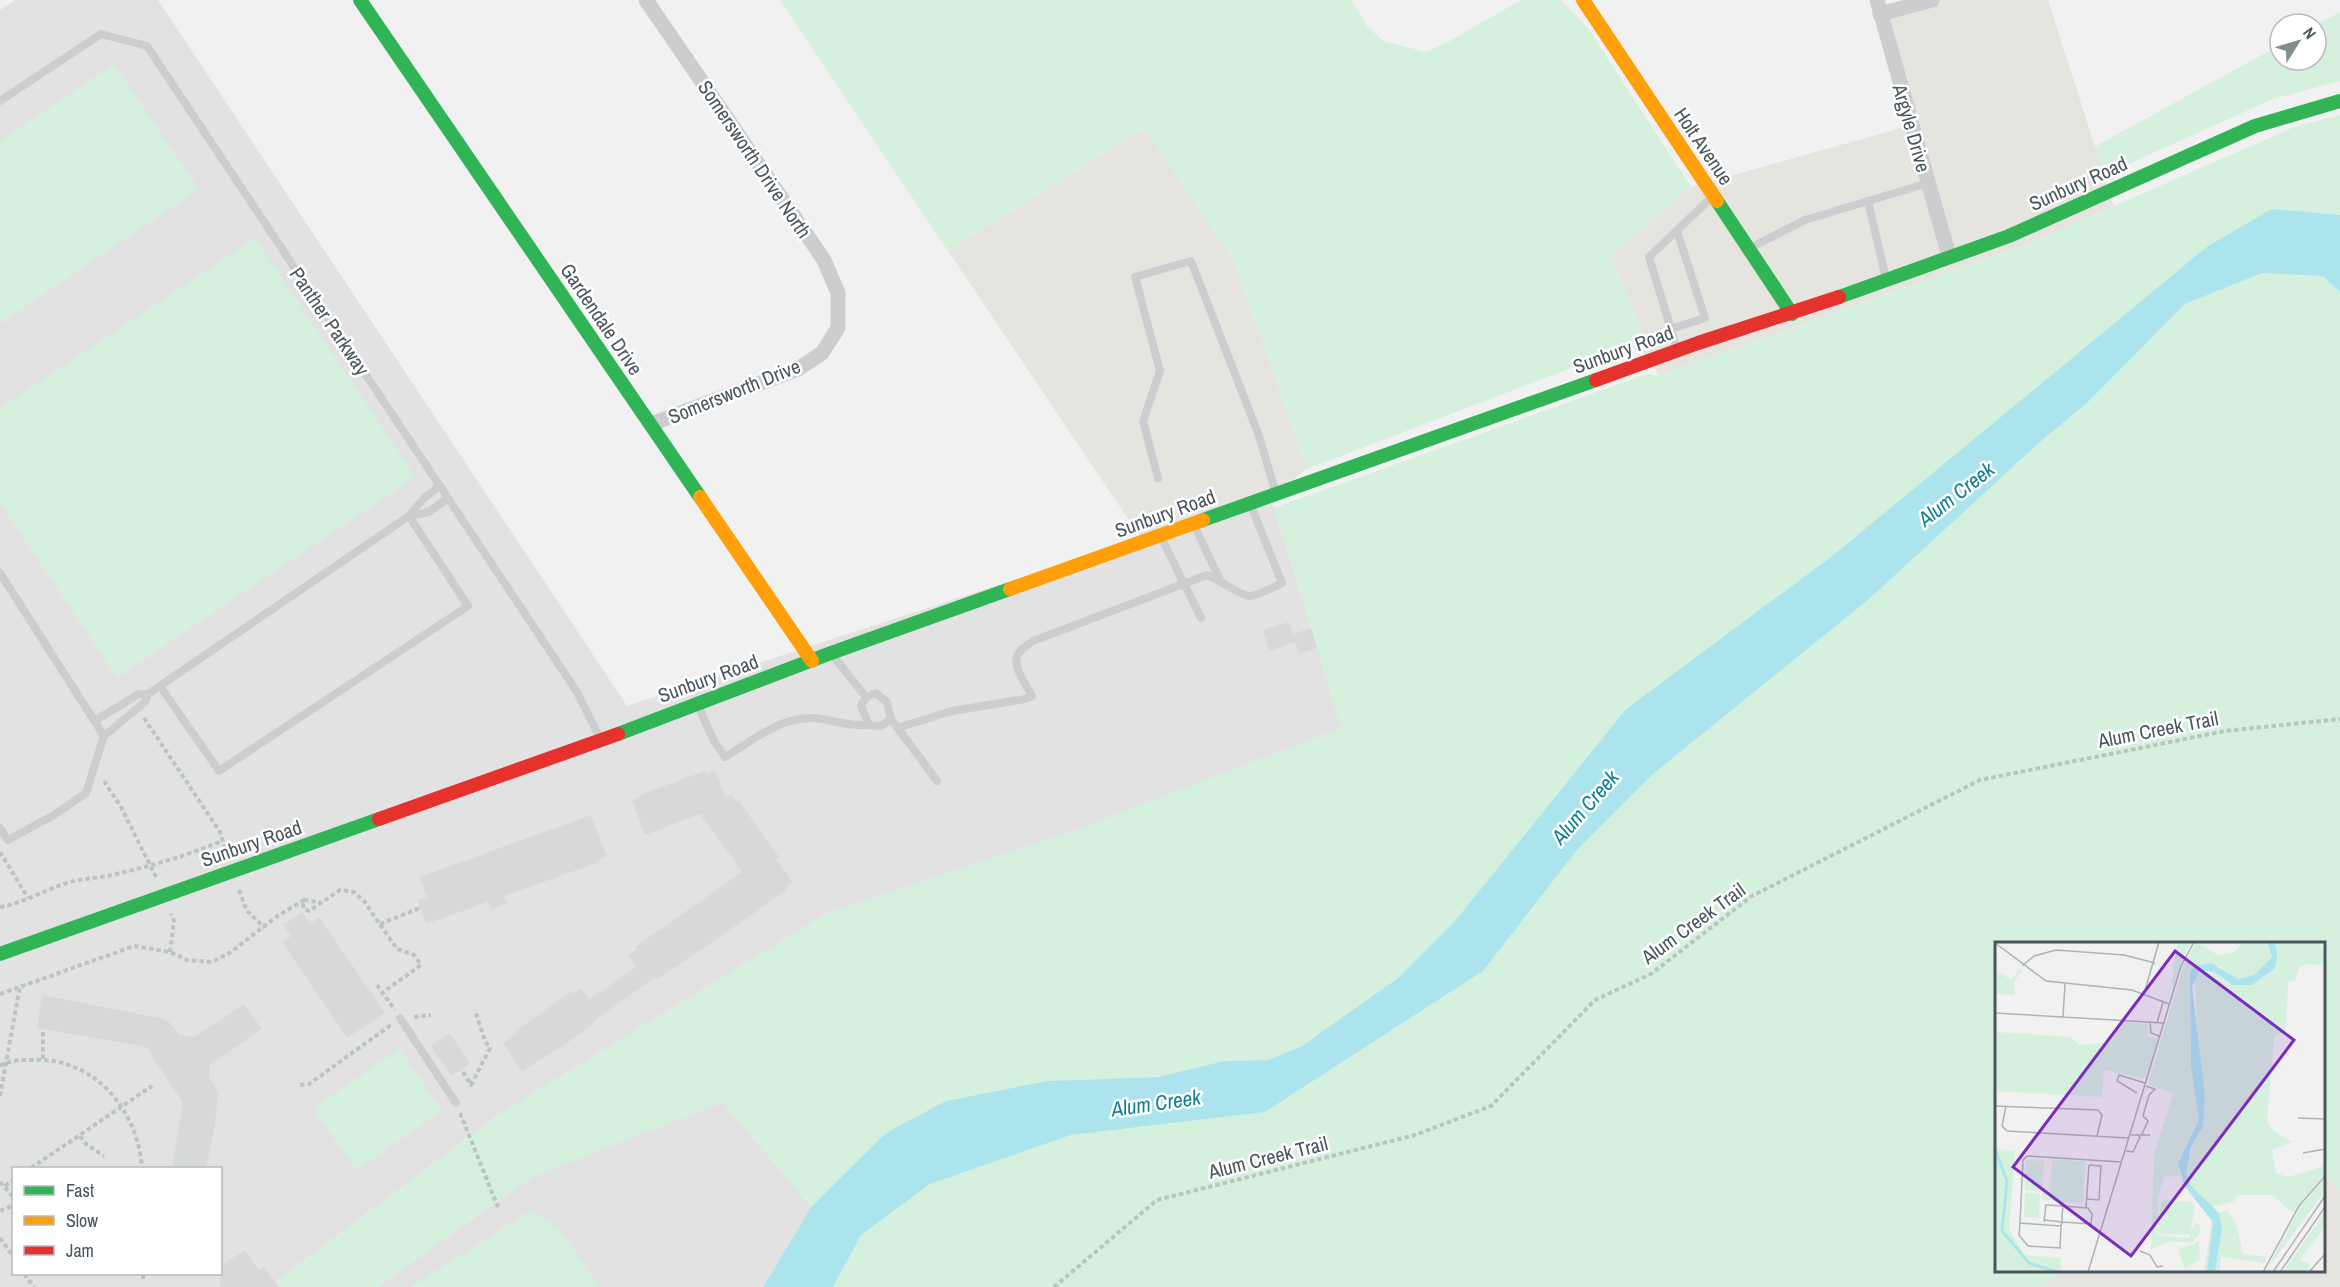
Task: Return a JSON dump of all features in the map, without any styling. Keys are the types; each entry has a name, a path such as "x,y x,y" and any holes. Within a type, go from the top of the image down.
{"main road":[{"name":"Gardendale Drive","path":"360,0 812,661"},
{"name":"Holt Avenue","path":"1583,0 1792,314"},
{"name":"Sunbury Road","path":"0,954 1250,503 2009,236 2261,123 2340,101"}],"street":[{"name":"Somersworth Drive North","path":"646,0 824,260 838,293 838,328"},
{"path":"1878,7 1932,0"},
{"name":"Argyle Drive","path":"1878,7 1949,256"},
{"name":"Somersworth Drive","path":"651,424 798,369 822,353 838,328"}],"lane":[{"name":"Panther Parkway","path":"0,100 101,34 147,46 577,692 600,739"},
{"path":"1749,249 1805,220 1928,183"},
{"path":"1678,351 1649,257 1714,196"},
{"path":"1868,201 1886,279"},
{"path":"1671,329 1705,318 1677,231"},
{"path":"1158,478 1143,421 1160,371 1136,277 1191,261 1258,434 1276,494"},
{"path":"96,720 139,694 148,694 160,686 409,516 424,498 440,486"},
{"path":"409,516 429,512 448,498"},
{"path":"897,728 952,711 1032,696 1017,666 1016,657 1026,646 1207,575 1250,596 1282,583 1250,503"},
{"path":"160,686 219,771 468,606 409,516"},
{"path":"1193,524 1220,580"},
{"path":"1161,536 1202,618"},
{"path":"0,573 96,720 104,736"},
{"path":"831,653 866,697"},
{"path":"869,725 861,706 866,697 876,693 887,702 891,719 936,781"},
{"path":"0,828 8,840 86,793 104,736 145,702 148,694"},
{"path":"697,703 714,741 725,757 761,735 799,718 833,720 856,726 881,726 891,719"},
{"path":"400,1018 456,1104"}],"path":[{"path":"142,716 220,832 231,872 248,911 265,928"},
{"name":"Alum Creek Trail","path":"1054,1287 1156,1200 1414,1135 1491,1106 1595,1000 1651,974 1752,896 1980,780 2225,731 2340,719"},
{"path":"103,780 121,807 151,866"},
{"path":"0,908 73,881 151,866 222,841"},
{"path":"0,852 28,898"},
{"path":"304,900 303,908 309,911 340,890 354,892 364,901 397,949 414,955 421,965 382,993"},
{"path":"0,994 134,946 170,952 187,960 212,962 231,952 265,928 276,917 304,900 321,902"},
{"path":"380,924 420,908"},
{"path":"300,1085 309,1084 400,1018 377,985"},
{"path":"0,1096 20,986"},
{"path":"463,1072 471,1085 490,1048 485,1041 475,1010"},
{"path":"43,1029 43,1059"},
{"path":"0,1066 8,1061 43,1059 73,1066 96,1078 123,1107 136,1134 142,1167"},
{"path":"33,1167 152,1086"},
{"path":"456,1104 498,1207"},
{"path":"80,1136 86,1144 104,1156"},
{"path":"5,1186 12,1181"},
{"path":"0,1182 12,1195"},
{"path":"0,1238 12,1255"},
{"path":"25,1275 34,1287"}],"shaded area":[{"path":"15,0 158,0 627,706 1268,497 1274,508 1342,728 1074,831 826,914 498,1115 269,1287 0,1287 0,10"},
{"path":"1910,0 2048,0 2114,206 2030,243 1659,375 1639,345 1644,337 1611,255 1691,187 1912,125 1882,8"},
{"path":"1144,128 1233,258 1307,469 1268,497 1141,538 948,251"},
{"path":"723,1102 811,1207 763,1287 377,1287 533,1176"},
{"path":"2325,1172 2340,1191 2340,1287 2040,1287 2062,1272 2325,1272"}],"green space":[{"path":"780,0 1352,0 1367,26 1383,41 1426,52 1521,0 1561,0 1588,28 1691,187 1611,255 1644,337 1639,345 1608,354 1307,469 1233,258 1144,128 948,251"},
{"path":"2340,12 2340,81 2273,99 2104,175 2094,147 2268,52 2268,72 2328,72 2328,18"},
{"path":"114,64 199,189 0,324 0,141"},
{"path":"2340,115 2340,215 2272,209 2102,334 1831,557 1626,709 1455,921 1398,978 1302,1046 1268,1060 1224,1061 1158,1077 1048,1081 886,1133 811,1207 723,1102 533,1176 377,1287 269,1287 498,1115 826,914 1074,831 1341,728 1274,508 1647,374 1659,375 2030,243 2294,127"},
{"path":"255,238 415,477 117,678 0,503 0,409"},
{"path":"2262,273 2324,276 2340,292 2340,1191 2325,1172 2325,942 1995,942 1995,1272 2062,1272 2040,1287 833,1287 861,1235 930,1184 1071,1135 1265,1112 1483,971 1577,850 1653,774 1868,600 2040,442 2088,402 2185,304"},
{"path":"400,1049 442,1111 356,1170 313,1108"},
{"path":"530,1211 559,1228 599,1287 411,1287"}],"water":[{"name":"Alum Creek","path":"2272,209 2340,215 2340,292 2323,276 2262,273 2185,304 2088,402 2040,442 1868,600 1653,774 1577,850 1483,971 1265,1112 1071,1135 930,1184 861,1235 833,1287 763,1287 811,1207 886,1133 946,1101 1048,1081 1158,1077 1224,1061 1268,1060 1302,1046 1398,978 1455,921 1626,709 1831,557 2208,246"}],"building":[{"path":"1289,622 1293,634 1311,628 1317,648 1299,654 1295,642 1269,651 1263,630"},
{"path":"715,770 726,798 731,794 737,802 739,801 779,857 776,859 793,882 785,888 786,890 730,930 658,979 656,977 592,1022 594,1024 522,1071 503,1043 517,1033 516,1031 571,991 573,994 581,988 589,999 602,991 636,967 628,955 636,949 635,947 742,872 700,814 645,835 632,800 677,781 705,771 706,774"},
{"path":"591,815 607,856 599,859 600,862 504,896 507,903 491,909 488,902 426,924 417,900 427,897 420,877"},
{"path":"302,912 310,924 319,917 385,1013 347,1038 282,942 291,936 283,925"},
{"path":"42,995 160,1018 168,1021 179,1035 194,1037 244,1004 262,1029 210,1065 209,1077 218,1092 215,1125 206,1167 172,1167 183,1103 146,1047 37,1028"},
{"path":"450,1033 470,1064 451,1076 431,1046"},
{"path":"245,1250 259,1270 263,1266 279,1287 220,1287 222,1265"}],"traffic: fast":[{"path":"360,0 700,497"},
{"path":"1839,297 2009,236 2255,126 2340,101"},
{"path":"1717,201 1792,314"},
{"path":"1203,520 1596,380"},
{"path":"618,734 831,653 1010,589"},
{"path":"0,954 379,819"}],"traffic: slow":[{"path":"1583,0 1717,201"},
{"path":"700,497 812,661"},
{"path":"1010,589 1203,520"}],"traffic: jam":[{"path":"1596,380 1698,343 1839,297"},
{"path":"379,819 618,734"}]}
